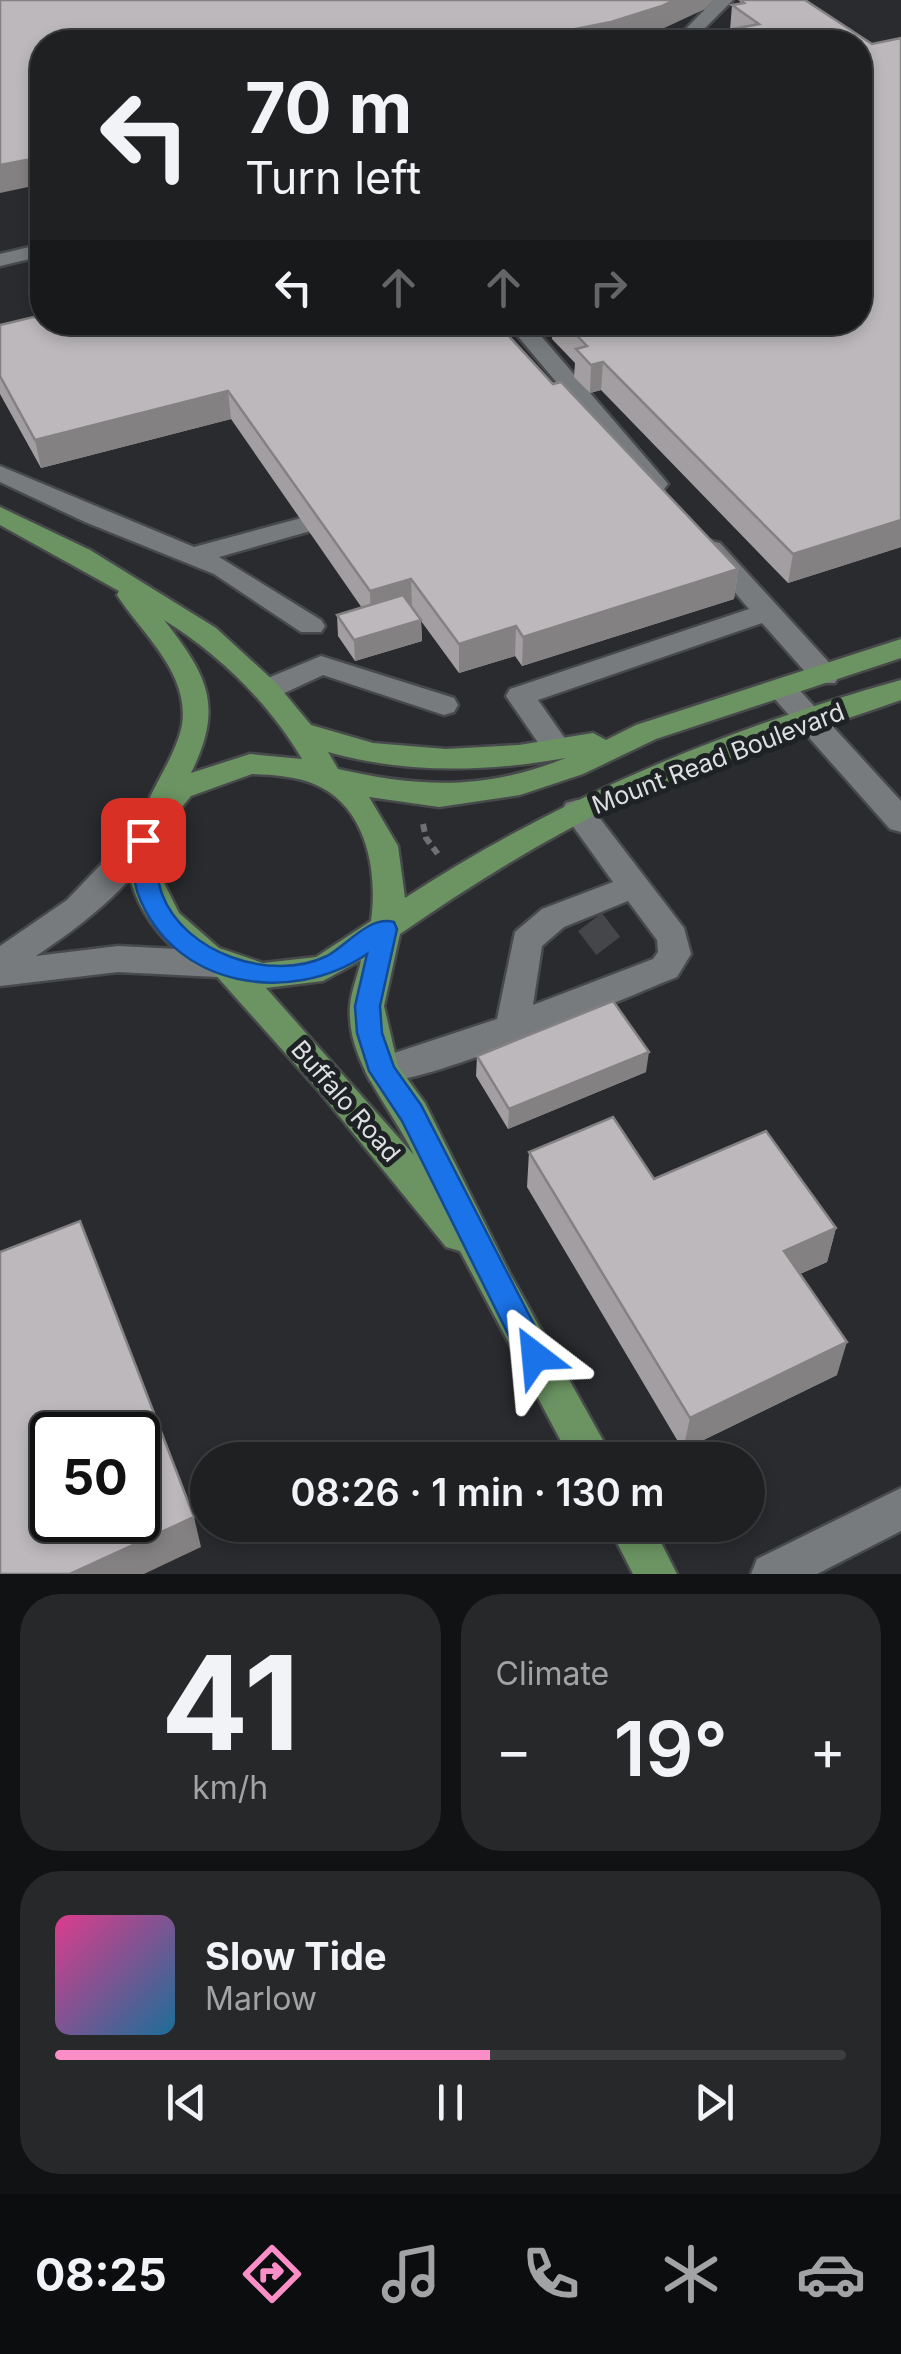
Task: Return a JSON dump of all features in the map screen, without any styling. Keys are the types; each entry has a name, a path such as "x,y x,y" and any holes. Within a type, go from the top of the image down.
{"main road":[{"path":"0,515 70,550 206,634 266,690 301,732 329,778 350,794 382,836 390,870 386,928 336,962 282,975 222,966 192,950 158,912 146,879 143,840 196,726 198,708 184,669 122,584"},
{"name":"Mount Read Boulevard","path":"329,778 404,794 436,796 500,790 592,759 646,732 901,648"},
{"name":"Mount Read Boulevard","path":"386,928 460,876 577,811 654,778 901,690"},
{"path":"301,732 344,748 428,760 492,760 646,732"},
{"path":"162,803 184,783 227,767 276,765 329,778"},
{"name":"Buffalo Road","path":"386,928 367,1006 370,1033 382,1071 412,1113 496,1286 582,1442"},
{"name":"Buffalo Road","path":"222,966 405,1168 496,1286"},
{"path":"638,1542 656,1574"}],"street":[{"path":"694,30 724,0"},
{"path":"0,260 30,253"},
{"path":"528,335 672,504"},
{"path":"0,473 94,517 223,568 311,626"},
{"path":"193,556 305,525"},
{"path":"697,534 764,613 825,676"},
{"path":"558,750 520,696 764,613"},
{"path":"266,690 321,665 444,705"},
{"path":"783,690 901,821"},
{"path":"382,1071 512,1027 624,968 665,968 675,954 673,937 577,811"},
{"path":"0,962 115,878 143,840"},
{"path":"512,1027 527,941 553,918 585,914 635,886"},
{"path":"0,972 118,958 222,966"},
{"path":"772,1574 901,1509"}],"path":[{"path":"422,808 426,838 444,862"}],"building":[{"path":"0,0 675,0 611,22 571,30 30,30 30,159 0,165"},
{"path":"740,0 805,0 851,30 728,30 759,24 732,5 744,3"},
{"path":"901,38 901,520 793,554 603,362 591,365 576,349 587,346 576,335 872,335 872,44"},
{"path":"30,318 30,335 508,335 553,384 561,382 738,569 523,637 516,626 459,644 411,579 370,591 228,391 35,440 0,376 0,325"},
{"path":"403,595 421,620 354,640 337,615"},
{"path":"613,1001 649,1052 509,1109 477,1056"},
{"path":"613,1117 654,1179 766,1131 836,1228 784,1251 847,1342 690,1418 529,1152"},
{"path":"80,1221 154,1412 30,1412 30,1542 140,1542 70,1574 0,1574 0,1252"},
{"path":"160,1429 190,1507 190,1519 160,1533"}],"tunnel":[{"path":"590,922 616,956"}],"route":[{"path":"143,840 143,868 158,912 192,950 227,968 252,974 311,971 336,962 385,929 367,1006 370,1033 382,1071 412,1113 496,1286 535,1356"}]}
